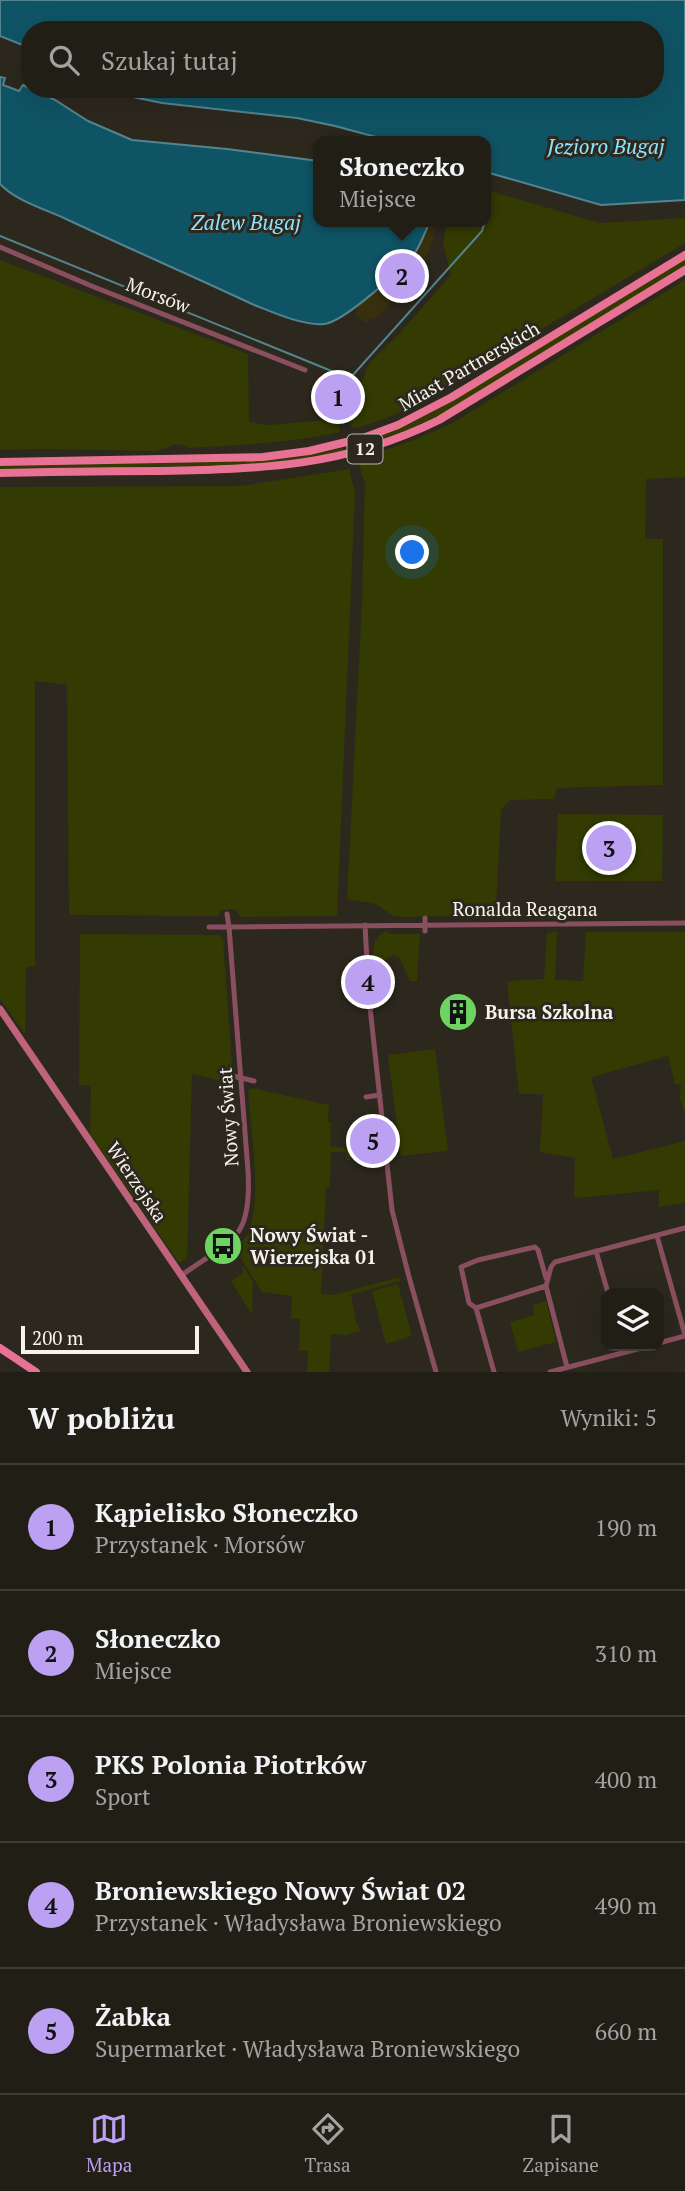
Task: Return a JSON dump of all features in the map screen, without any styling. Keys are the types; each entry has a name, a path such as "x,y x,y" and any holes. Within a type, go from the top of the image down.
{"main road":[{"name":"Miast Partnerskich","path":"0,462 263,457 309,451 363,438 398,425 452,397 685,255"},
{"name":"Miast Partnerskich","path":"0,473 251,469 311,462 355,452 402,436 446,416 685,271"},
{"path":"0,1348 36,1372"}],"street":[{"name":"Morsów","path":"0,247 305,370"},
{"name":"Nowy Świat","path":"182,1275 235,1238 245,1222 249,1200 227,914"},
{"path":"485,925 486,916"},
{"name":"Ronalda Reagana","path":"365,925 685,923"},
{"path":"209,927 365,925 369,998 394,1218 436,1372"},
{"name":"Wierzejska","path":"0,1009 247,1372"},
{"path":"220,1073 254,1081"},
{"path":"366,1097 380,1095"},
{"path":"542,1264 685,1228"},
{"path":"657,1236 685,1336 664,1342"},
{"path":"494,1372 476,1308 470,1303 461,1267 478,1260 529,1248 537,1248 572,1368"},
{"path":"596,1251 607,1288"},
{"path":"546,1284 554,1263"},
{"path":"476,1308 546,1284"},
{"path":"550,1372 572,1368 618,1351"}],"green space":[{"path":"491,191 600,223 685,218 685,243 517,344 513,342 492,353 489,361 421,402 354,428 350,425 350,415 369,363 401,332 451,275 443,243 446,227 491,227"},
{"path":"685,259 685,266 444,413 409,429 357,447 356,444 404,427 442,407"},
{"path":"0,260 248,354 249,422 269,425 338,419 340,432 245,445 188,448 177,445 157,451 0,450"},
{"path":"685,280 685,477 646,479 645,539 663,539 663,785 557,788 554,799 510,800 501,810 496,908 475,908 466,916 400,917 393,916 376,904 347,899 362,604 365,483 357,459 409,442 451,424"},
{"path":"343,448 343,451 300,460 249,465 0,469 0,466 268,460 294,458"},
{"path":"349,469 355,493 337,916 241,917 235,909 222,910 218,916 69,915 67,685 35,681 35,966 26,967 25,1034 0,999 0,487 242,486"},
{"path":"558,814 663,815 662,881 555,881"},
{"path":"389,931 388,934 420,934 417,981 410,981 400,959 394,955 379,963 377,984 375,945 382,933"},
{"path":"557,932 555,980 583,981 586,932 685,932 685,1114 680,1098 681,1084 675,1084 668,1056 591,1077 613,1159 685,1141 685,1203 659,1207 659,1190 576,1198 575,1158 540,1152 543,1094 519,1094 507,981 544,979 547,933"},
{"path":"80,934 219,935 223,940 232,1065 229,1072 221,1070 219,1080 192,1074 187,1258 179,1263 90,1134 91,1085 79,1085"},
{"path":"435,1049 448,1151 401,1156 388,1055"},
{"path":"252,1088 329,1105 330,1146 344,1148 350,1153 351,1160 347,1160 345,1152 331,1152 330,1187 326,1187 321,1294 334,1295 399,1277 400,1281 351,1295 360,1331 345,1335 331,1334 329,1372 307,1372 308,1351 299,1350 300,1319 291,1318 292,1296 262,1292 234,1247 245,1239 249,1232 255,1200 248,1091"},
{"path":"244,1267 253,1282 252,1315 231,1281 243,1273"},
{"path":"398,1284 412,1336 386,1344 372,1291"},
{"path":"546,1301 556,1342 518,1352 510,1322 534,1315 533,1305"}],"sand":[{"path":"428,227 435,227 430,249 423,261 378,317 369,319 367,323 356,316 357,306 414,254"}],"water":[{"name":"Jezioro Bugaj","path":"0,0 685,0 685,200 601,205 491,173 491,136 372,136 297,118 138,98 664,98 664,21 21,21 21,44 0,36"},
{"name":"Zalew Bugaj","path":"0,77 5,78 3,85 19,91 21,88 21,98 51,98 88,121 132,140 313,160 313,227 428,227 418,248 387,281 345,314 333,321 316,324 288,318 252,304 31,204 0,184"}],"waterway":[{"path":"352,376 483,227"},
{"path":"0,236 334,372"}],"place":[{"name":"Słoneczko","path":"402,276"},
{"name":"Kąpielisko Słoneczko","path":"338,397"},
{"name":"PKS Polonia Piotrków","path":"609,848"},
{"name":"Broniewskiego Nowy Świat 02","path":"368,982"},
{"name":"Bursa Szkolna","path":"458,1012"},
{"name":"Żabka","path":"373,1141"},
{"name":"Nowy Świat - Wierzejska 01","path":"223,1246"}]}
